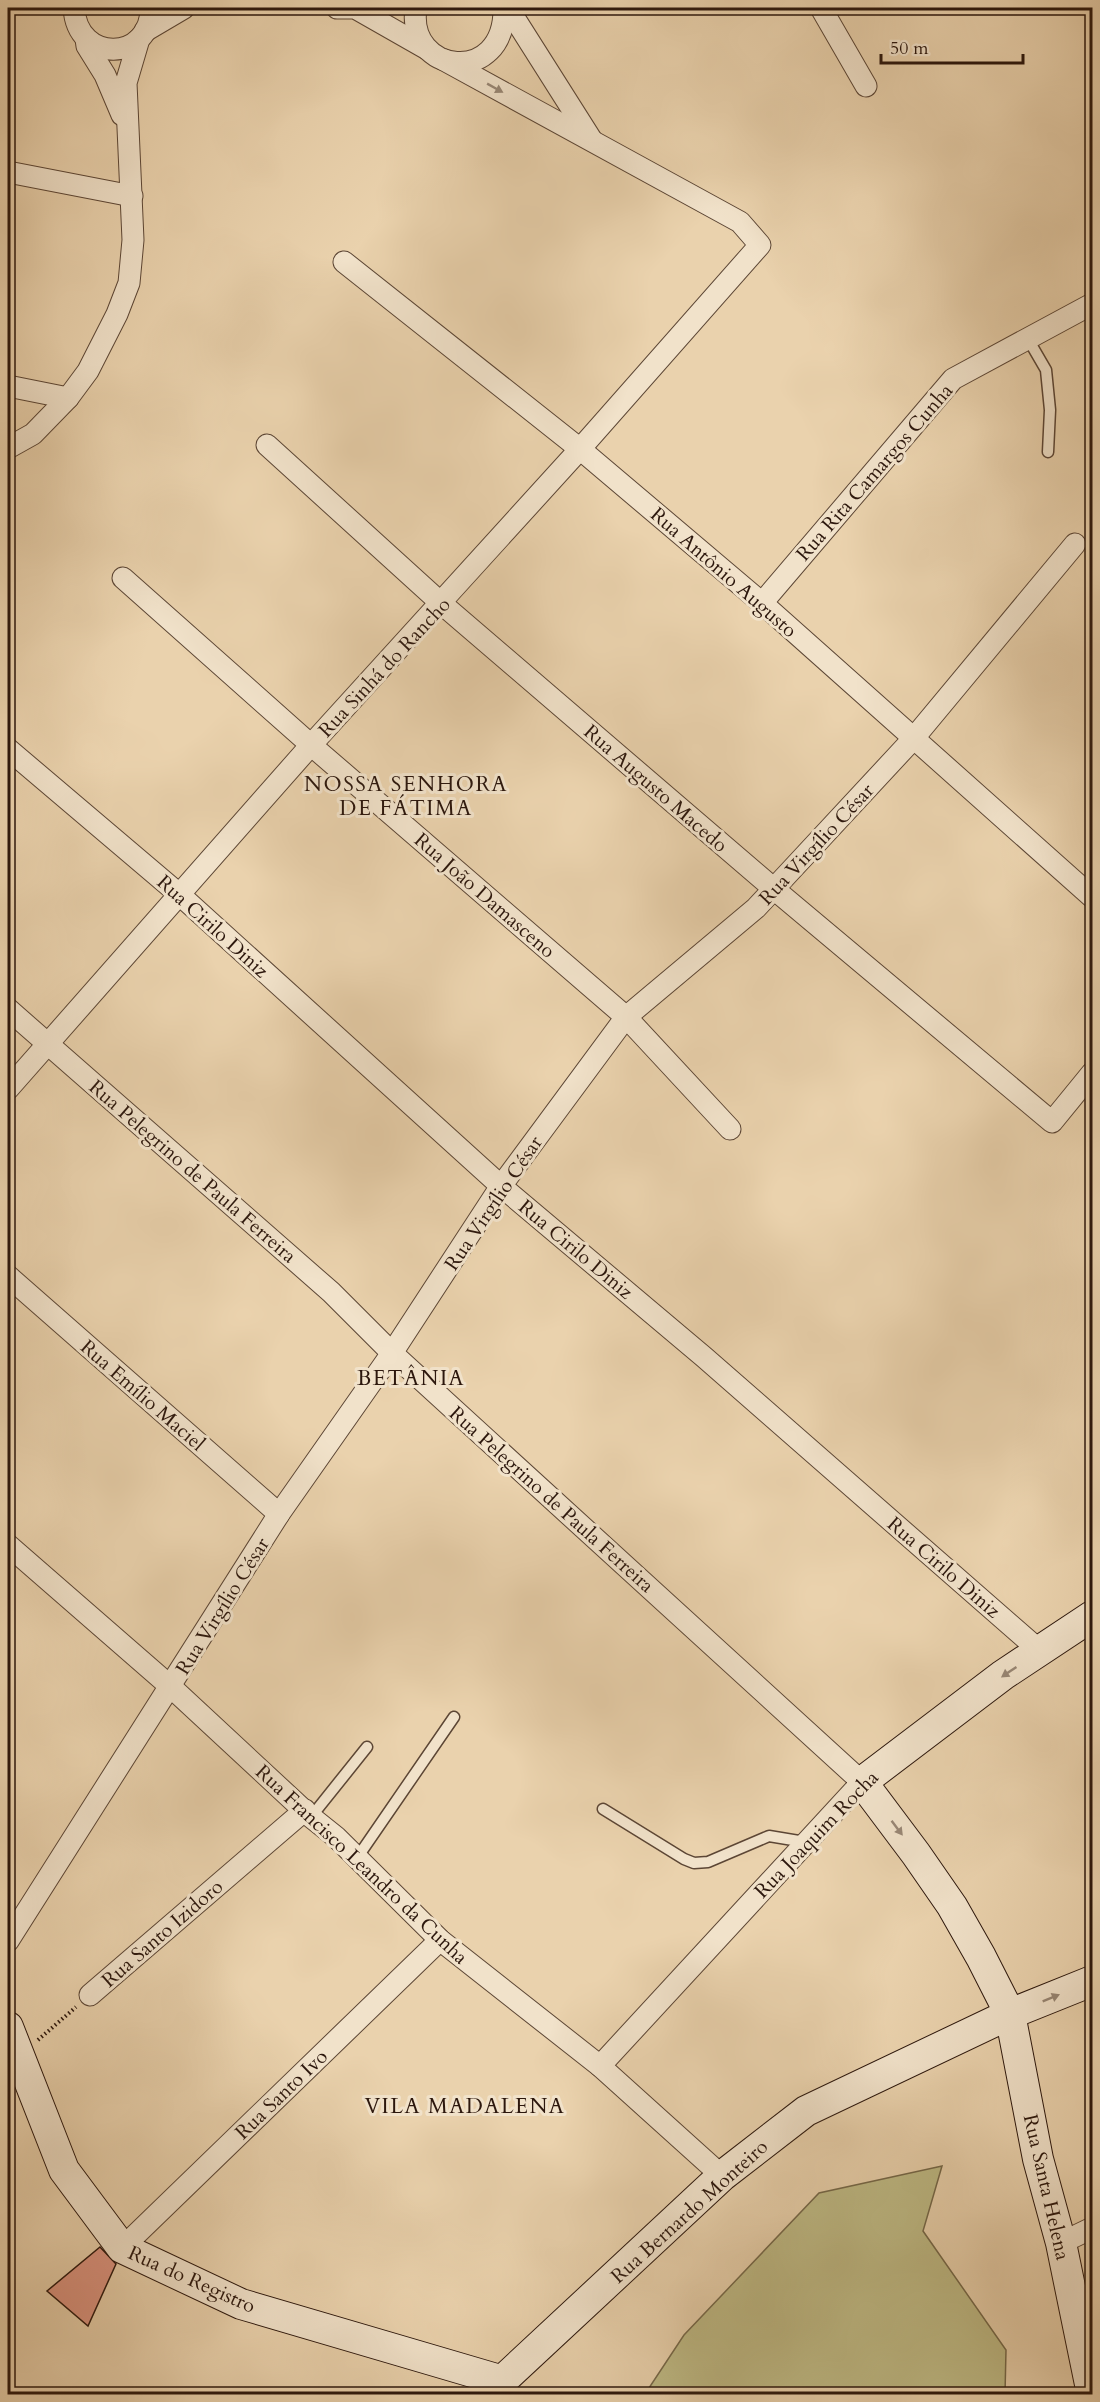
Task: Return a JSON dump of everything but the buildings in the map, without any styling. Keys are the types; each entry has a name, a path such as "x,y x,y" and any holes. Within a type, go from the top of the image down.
{"main road":[{"name":"Rua Joaquim Rocha","path":"861,1782 1003,1675 1092,1616"},
{"name":"Rua Pelegrino de Paula Ferreira","path":"861,1782 952,1906 1010,2014"},
{"name":"Rua Bernardo Monteiro","path":"496,2388 722,2176 806,2111 1010,2014 1092,1981"},
{"name":"Rua Santa Helena","path":"1010,2014 1038,2159 1061,2243 1092,2394"},
{"name":"Rua do Registro","path":"8,2027 64,2170 122,2248 241,2304 496,2388"}],"street":[{"path":"61,8 94,45 112,49 123,48 184,8"},
{"path":"74,8 75,20 87,46 105,75 127,126"},
{"path":"8,448 33,434 68,398 88,371 117,314 129,283 133,240 126,82 142,35 150,21 151,8"},
{"path":"337,8 355,8 593,142"},
{"path":"416,8 416,29 436,55 467,62 488,52 501,33 506,8"},
{"path":"506,8 593,142"},
{"path":"821,8 866,86"},
{"name":"Rua Sinhá do Rancho","path":"8,1089 311,745 442,604 760,244 740,222 593,142"},
{"path":"8,172 132,196"},
{"name":"Rua Antônio Augusto","path":"344,262 580,449 762,603 1092,897"},
{"name":"Rua Rita Camargos Cunha","path":"762,603 953,379 1092,304"},
{"path":"8,386 68,398"},
{"name":"Rua Augusto Macedo","path":"267,445 442,604 774,889 1052,1122 1092,1073"},
{"name":"Rua Virgílio César","path":"8,1941 279,1514 392,1353 501,1186 626,1017 756,908 913,739 1076,544"},
{"name":"Rua João Damasceno","path":"123,578 311,745 626,1017 729,1129"},
{"name":"Rua Cirilo Diniz","path":"8,748 180,895 501,1186 704,1357 1040,1651"},
{"name":"Rua Pelegrino de Paula Ferreira","path":"8,1009 331,1292 392,1353 861,1782"},
{"name":"Rua Emílio Maciel","path":"8,1276 279,1514"},
{"name":"Rua Francisco Leandro da Cunha","path":"8,1545 171,1687 336,1836 440,1940 600,2066 722,2176"},
{"name":"Rua Joaquim Rocha","path":"600,2066 861,1782"},
{"name":"Rua Santo Izidoro","path":"90,1995 308,1813"},
{"name":"Rua Santo Ivo","path":"122,2248 440,1940"},
{"path":"1061,2243 1092,2228"}],"lane":[{"path":"1028,339 1046,370 1050,410 1048,452"},
{"path":"357,1858 454,1717"},
{"path":"308,1813 367,1748"},
{"path":"603,1809 694,1863 708,1862 769,1836 806,1842"}],"path":[{"name":"Rua Santo Izidoro","path":"19,2056 90,1995"}],"shaded area":[{"path":"942,2166 923,2231 1006,2350 1005,2394 645,2394 684,2335 819,2193"}],"district":[{"name":"NOSSA SENHORA DE FÁTIMA","path":"406,796"},
{"name":"BETÂNIA","path":"411,1378"},
{"name":"VILA MADALENA","path":"465,2106"}]}
